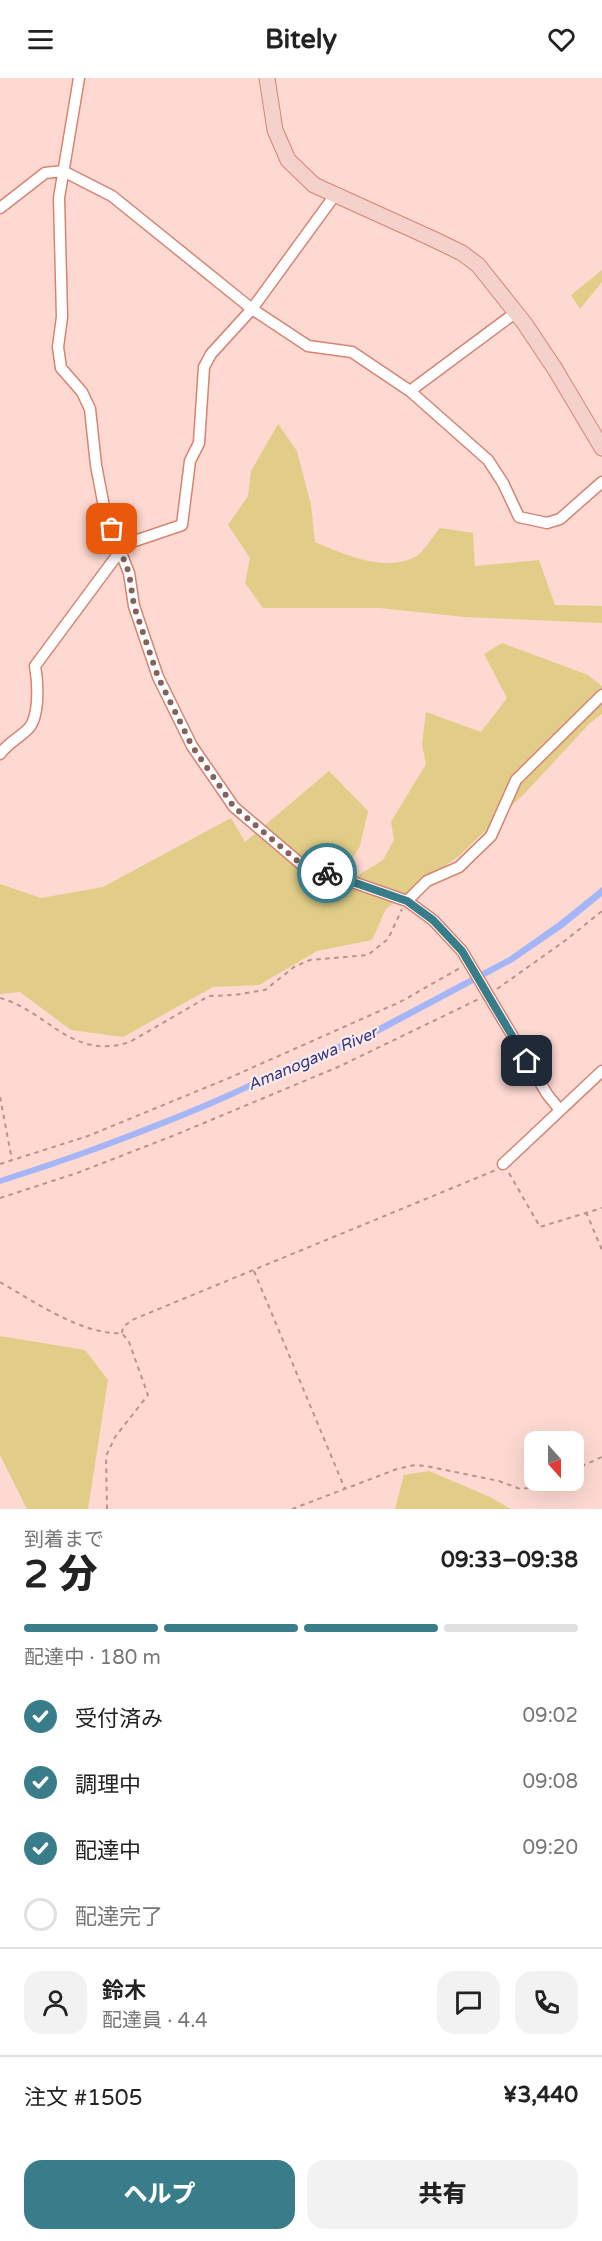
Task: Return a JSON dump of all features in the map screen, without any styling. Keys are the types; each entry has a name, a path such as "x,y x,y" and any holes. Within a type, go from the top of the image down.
{"street":[{"path":"79,78 59,198 62,317 58,347 61,368 82,392 90,409 96,465 105,512 129,573 134,606 158,677 192,746 234,807 301,864 407,901 433,920 470,963 547,1094 560,1109"},
{"path":"267,78 275,130 288,160 314,185 462,253 478,265 555,369 602,448"},
{"path":"0,208 45,173 63,171 112,196 252,309 308,346 352,352 410,391 488,460 503,483 519,517 547,524 560,519 602,482"},
{"path":"0,754 30,728 34,720 39,683 35,666 120,548 182,525 190,461 199,443 204,367 211,354 252,309 335,195"},
{"path":"410,391 515,313"},
{"path":"407,901 427,881 459,867 491,836 516,780 602,695"},
{"path":"503,1164 602,1071"}],"path":[{"path":"0,998 13,1002 60,1034 91,1045 119,1046 130,1042 209,996 265,990 294,967 310,960 368,955 388,939 407,901"},
{"path":"0,1198 77,1173 338,1067 485,992 566,940 602,910"},
{"path":"0,1164 88,1136 229,1078 400,1002 470,963"},
{"path":"0,1097 12,1160"},
{"path":"107,1509 106,1456 115,1437 148,1395 129,1342 122,1333 123,1327 132,1320 494,1172 503,1164 540,1227 602,1208"},
{"path":"586,1212 602,1250"},
{"path":"254,1271 345,1489"},
{"path":"0,1282 77,1326 110,1334 122,1333"},
{"path":"584,1465 602,1457"},
{"path":"292,1509 397,1469 415,1465 499,1481 524,1489"}],"shaded area":[{"path":"602,270 602,282 580,309 571,295"},
{"path":"278,424 297,451 311,505 315,542 364,560 390,563 418,555 440,528 473,533 475,566 539,560 555,605 602,606 602,623 465,617 379,608 263,608 245,583 250,558 228,525 248,496 251,471"},
{"path":"502,643 588,675 602,686 602,714 590,723 525,793 460,855 386,909 372,940 317,951 259,985 213,987 123,1037 71,1030 20,992 0,994 0,884 41,898 103,887 231,818 245,842 329,771 368,811 360,846 333,891 383,860 394,840 391,822 426,764 422,744 426,712 481,732 507,698 484,654"},
{"path":"0,1336 85,1350 108,1380 88,1509 27,1509 0,1455"},
{"path":"429,1471 490,1497 511,1509 395,1509 404,1475"}],"water":[{"name":"Amanogawa River","path":"602,887 602,896 564,927 513,962 361,1043 304,1064 158,1128 79,1158 0,1184 0,1178 155,1123 301,1059 358,1037 509,957 560,921"}],"way so far":[{"path":"112,529 129,573 134,606 158,677 192,746 234,807 301,864 327,873"}],"route":[{"path":"327,873 407,901 433,920 462,951 527,1061"}]}
